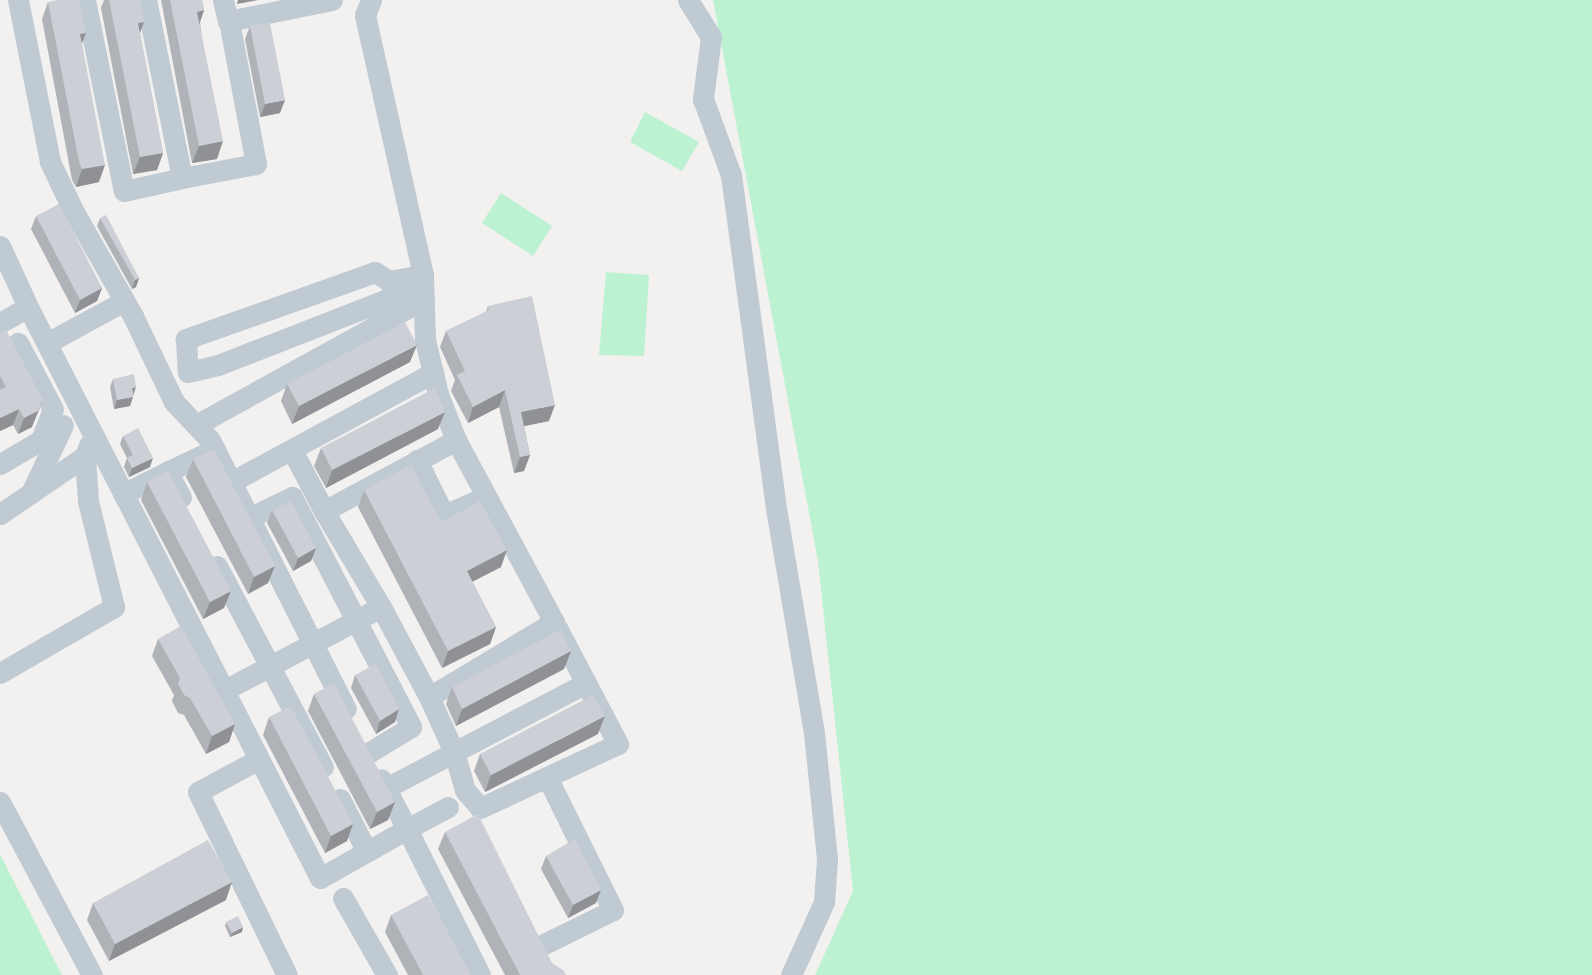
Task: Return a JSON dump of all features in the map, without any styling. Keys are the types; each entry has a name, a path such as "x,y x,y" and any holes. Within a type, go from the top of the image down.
{"street":[{"path":"18,0 50,162 74,212 124,301 174,402 196,425 215,450 480,975"},
{"path":"85,0 124,191 256,164 229,21 223,0"},
{"path":"146,0 182,178"},
{"path":"229,21 332,0"},
{"path":"292,450 324,511 381,607 429,697 454,752 465,790 480,808 618,744 456,440 433,373 424,340 423,287 365,15 370,0"},
{"path":"688,0 712,37 702,99 731,175 777,514 814,733 827,859 824,902 791,975"},
{"path":"3,259 320,878 448,807"},
{"path":"375,272 389,281 423,287 384,300 218,365 188,372 186,339 375,272"},
{"path":"196,425 423,287"},
{"path":"47,343 124,301"},
{"path":"0,323 28,307"},
{"path":"0,464 41,440 53,409 18,343"},
{"path":"231,482 433,373"},
{"path":"31,493 62,426 72,393"},
{"path":"0,673 114,607 88,501 85,456 93,436"},
{"path":"93,436 96,509"},
{"path":"324,511 456,440"},
{"path":"123,494 215,450"},
{"path":"0,514 85,456"},
{"path":"417,460 444,515 485,497"},
{"path":"168,472 191,516"},
{"path":"249,518 292,497 411,727 361,739"},
{"path":"209,551 367,852"},
{"path":"223,691 381,607"},
{"path":"429,697 554,622"},
{"path":"386,788 586,683"},
{"path":"259,759 198,792 287,975"},
{"path":"542,944 613,910 547,777"},
{"path":"0,802 92,975"},
{"path":"343,898 387,975"}],"green space":[{"path":"713,0 1592,0 1592,975 815,975 853,891 818,561"},
{"path":"645,112 699,142 682,171 630,142"},
{"path":"501,193 552,226 533,256 482,223"},
{"path":"606,272 649,275 644,356 599,355"},
{"path":"0,854 25,903 62,975 0,975"}],"building":[{"path":"79,0 86,33 80,34 105,165 82,169 79,162 48,2"},
{"path":"109,0 140,0 144,22 138,23 163,153 140,157"},
{"path":"170,0 202,0 204,10 197,12 223,141 199,146"},
{"path":"270,23 285,100 265,104 250,26"},
{"path":"59,204 102,288 80,300 36,216"},
{"path":"106,215 139,278 135,280 100,218"},
{"path":"532,296 555,405 521,412 530,455 520,457 505,390 473,407 457,375 465,371 446,331 489,310 488,306"},
{"path":"405,322 417,345 299,406 287,384"},
{"path":"6,330 43,400 38,411 24,418 19,409 0,418 0,390 6,387 0,376 0,333"},
{"path":"134,374 136,387 132,388 133,397 117,400 113,379"},
{"path":"435,388 445,412 332,470 321,448"},
{"path":"138,428 153,458 132,468 127,458 133,455 123,436"},
{"path":"214,449 275,566 254,577 193,459"},
{"path":"411,465 441,522 480,501 507,550 467,571 496,627 448,651 364,490"},
{"path":"168,471 231,591 210,602 147,482"},
{"path":"291,501 316,548 298,558 272,510"},
{"path":"181,626 235,724 212,736 190,698 184,695 178,684 180,678 158,639"},
{"path":"560,630 571,651 462,709 452,687"},
{"path":"376,664 399,709 380,721 355,675"},
{"path":"334,683 395,802 377,812 314,694"},
{"path":"593,695 605,716 491,775 480,754"},
{"path":"291,706 353,824 331,836 269,717"},
{"path":"478,814 552,963 563,970 566,975 520,975 445,832"},
{"path":"575,839 601,890 573,905 546,856"},
{"path":"208,840 232,882 115,944 93,903"},
{"path":"428,895 471,975 423,975 391,915"},
{"path":"238,916 243,927 232,933 226,922"}]}
